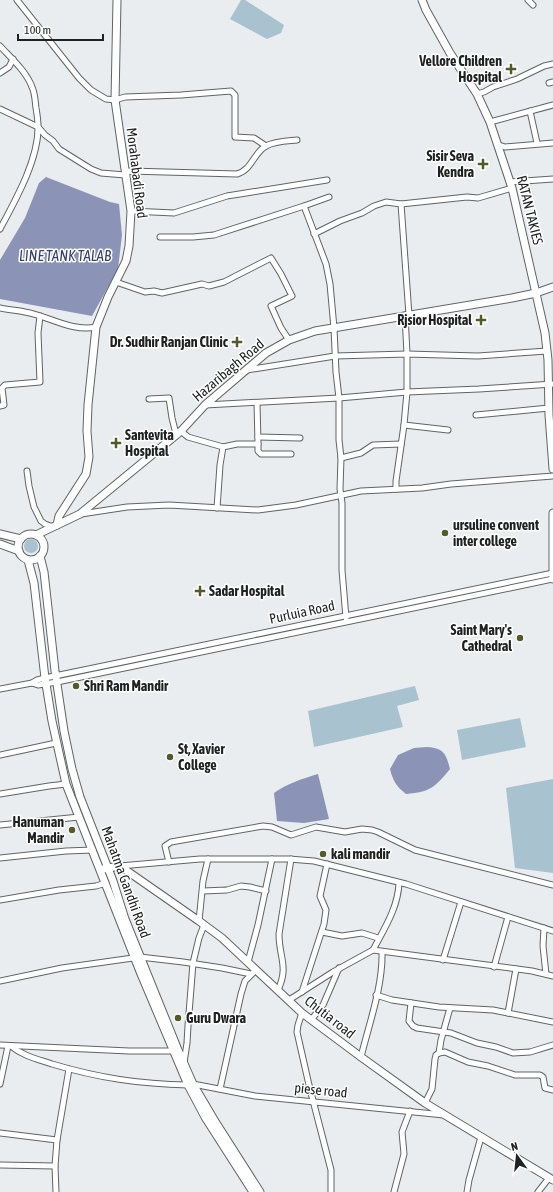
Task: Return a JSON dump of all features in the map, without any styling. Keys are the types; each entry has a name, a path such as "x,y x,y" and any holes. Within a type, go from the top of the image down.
{"main road":[{"name":"Morahabadi Road","path":"53,527 86,474 89,457 87,431 88,405 96,327 126,261 128,253 131,211 115,100 116,0"},
{"name":"RATAN TAKIES","path":"422,0 450,53 477,94 499,145 511,185 545,333 551,384 550,412 553,469"},
{"name":"Hazaribagh Road","path":"36,535 80,514 178,433 206,405 245,370 266,353 289,340 315,331 488,302 536,293 553,287"},
{"path":"553,513 553,576"},
{"path":"44,544 40,537 28,534 21,539 18,547 21,555 28,560 37,559 43,553 44,544 53,527"},
{"path":"0,534 21,539"},
{"path":"0,544 19,551"},
{"name":"Mahatma Gandhi Road","path":"40,556 44,572 56,679 65,738 84,809 104,868 125,919 138,958"},
{"name":"Mahatma Gandhi Road","path":"28,560 32,569 37,601 46,681 56,743 66,784 93,850 104,868 106,883 205,1117 253,1192"},
{"path":"104,868 120,866"},
{"name":"Chutia road","path":"120,866 222,938 248,962 254,972 278,990 302,1013 361,1058 425,1103 551,1179"},
{"name":"Mahatma Gandhi Road","path":"176,1051 184,1063 190,1084 260,1192"}],"street":[{"path":"17,0 79,78 91,90 106,99 115,100 125,97 230,91 235,95 235,137 254,138 266,146"},
{"path":"528,0 532,5"},
{"path":"0,46 13,60 32,86 38,126 36,146 26,174 1,226"},
{"path":"0,73 9,67 13,60"},
{"path":"477,94 517,79 544,66 553,64"},
{"path":"490,122 553,105"},
{"path":"0,109 38,126 59,149 91,169 101,173 125,175 129,171 237,174 246,169 266,146 275,143 298,140"},
{"path":"530,111 537,143"},
{"path":"499,145 505,147 537,143 553,143"},
{"path":"314,234 340,221 386,202 401,204 467,197 478,198 511,185 553,179"},
{"path":"131,211 174,213 227,196 327,180"},
{"path":"160,237 193,237 214,235 329,197"},
{"path":"396,489 407,392 407,315 401,204"},
{"path":"304,206 329,275 339,398 342,570 346,621"},
{"path":"116,282 145,292 154,291 162,293 202,284 209,286 224,282 271,258 292,296 271,306 281,328 289,340"},
{"path":"0,308 25,312 73,327 86,329 96,327"},
{"path":"0,406 4,405 2,388 5,385 40,382 38,333 40,316"},
{"path":"245,370 335,356 407,354 478,356 547,351"},
{"path":"206,405 551,384"},
{"path":"149,399 169,398 172,418 178,433 223,447 237,444 258,444"},
{"path":"257,403 258,451 261,454 291,454"},
{"path":"476,415 550,412"},
{"path":"404,425 448,430"},
{"path":"258,437 300,438"},
{"path":"341,458 361,453 373,446 401,444"},
{"path":"217,508 220,465 223,447"},
{"path":"27,471 34,507 42,521 53,527"},
{"path":"80,514 127,507 169,505 258,510 296,505 340,494 360,491 422,488 451,484 553,476"},
{"name":"Purluia Road","path":"56,679 346,615 553,576"},
{"name":"Purluia Road","path":"56,679 346,621 553,576"},
{"path":"0,689 32,683 38,685 46,681 56,679"},
{"path":"0,754 56,743"},
{"path":"0,794 66,784"},
{"path":"0,826 79,817"},
{"path":"169,862 165,846 171,842 264,826 272,827 290,835 316,827 345,832 369,830 378,832 415,850 553,886"},
{"path":"0,858 66,851 93,850"},
{"path":"184,1063 193,963 202,923 202,891 208,859"},
{"path":"120,866 208,859 291,859 314,861 399,883 553,931"},
{"path":"248,962 266,891 272,859"},
{"path":"278,990 283,980 284,964 279,942 279,934 291,859"},
{"path":"302,992 310,963 322,932 326,910 320,896 327,864"},
{"path":"0,900 57,890 96,886 106,883"},
{"path":"289,1000 339,968 373,950 378,938 390,919 399,883"},
{"path":"202,891 227,890 241,886 266,891"},
{"path":"443,960 461,902"},
{"path":"494,966 508,917"},
{"path":"544,928 546,974"},
{"path":"322,932 342,936 362,933 378,938"},
{"path":"373,950 532,971 553,976"},
{"path":"361,1058 382,966 382,952"},
{"path":"0,982 62,968 138,958 193,963 254,972"},
{"path":"311,1020 323,1005 339,968"},
{"path":"508,1013 516,969"},
{"path":"220,1089 240,994 243,985 254,972"},
{"path":"376,995 439,1007 482,1009 553,1022"},
{"path":"411,1002 409,1021 413,1026 456,1035 477,1043 513,1053 530,1052 553,1045"},
{"path":"440,1053 443,1032 450,1008"},
{"path":"302,1013 297,1032 331,1170 331,1192"},
{"path":"0,1046 129,1051 176,1051"},
{"path":"0,1084 9,1046"},
{"name":"piese road","path":"9,1046 19,1052 69,1069 93,1076 115,1080 161,1085 190,1084 255,1096 447,1116"},
{"path":"425,1103 432,1089 434,1059 436,1055 445,1052 468,1062 488,1066 515,1075 540,1075 543,1078 545,1088 553,1090"},
{"path":"56,1192 55,1166 57,1140 69,1069"},
{"path":"394,1192 404,1154 402,1132 410,1112"},
{"path":"0,1133 57,1140"},
{"path":"467,1192 481,1136"},
{"path":"0,1165 55,1166"},
{"path":"538,1192 551,1179"}],"shaded area":[{"path":"241,0 245,0 284,25 281,33 267,39 230,19"},
{"path":"31,539 36,541 38,546 36,551 31,553 26,551 24,546 26,541"},
{"path":"415,686 419,700 397,706 403,727 314,747 308,711"},
{"path":"520,718 526,747 462,760 457,730"},
{"path":"553,779 553,873 515,868 506,788"}],"water":[{"name":"LINE TANK TALAB","path":"46,177 110,202 119,204 122,235 118,269 92,316 0,299 0,260 25,218 39,183"},
{"path":"427,747 441,750 447,759 450,769 432,788 421,792 406,794 395,783 390,769 398,755 414,748"},
{"path":"318,774 329,819 304,823 277,821 274,793 290,784"}],"place":[{"name":"Vellore Children Hospital","path":"511,69"},
{"name":"Sisir Seva Kendra","path":"483,164"},
{"name":"Rjsior Hospital","path":"481,320"},
{"name":"Dr. Sudhir Ranjan Clinic","path":"237,342"},
{"name":"Santevita Hospital","path":"116,443"},
{"name":"ursuline convent inter college","path":"445,533"},
{"name":"Sadar Hospital","path":"200,591"},
{"name":"Saint Mary's Cathedral","path":"520,638"},
{"name":"Shri Ram Mandir","path":"76,686"},
{"name":"St, Xavier College","path":"170,757"},
{"name":"Hanuman Mandir","path":"72,830"},
{"name":"kali mandir","path":"323,854"},
{"name":"Guru Dwara","path":"178,1018"}]}
